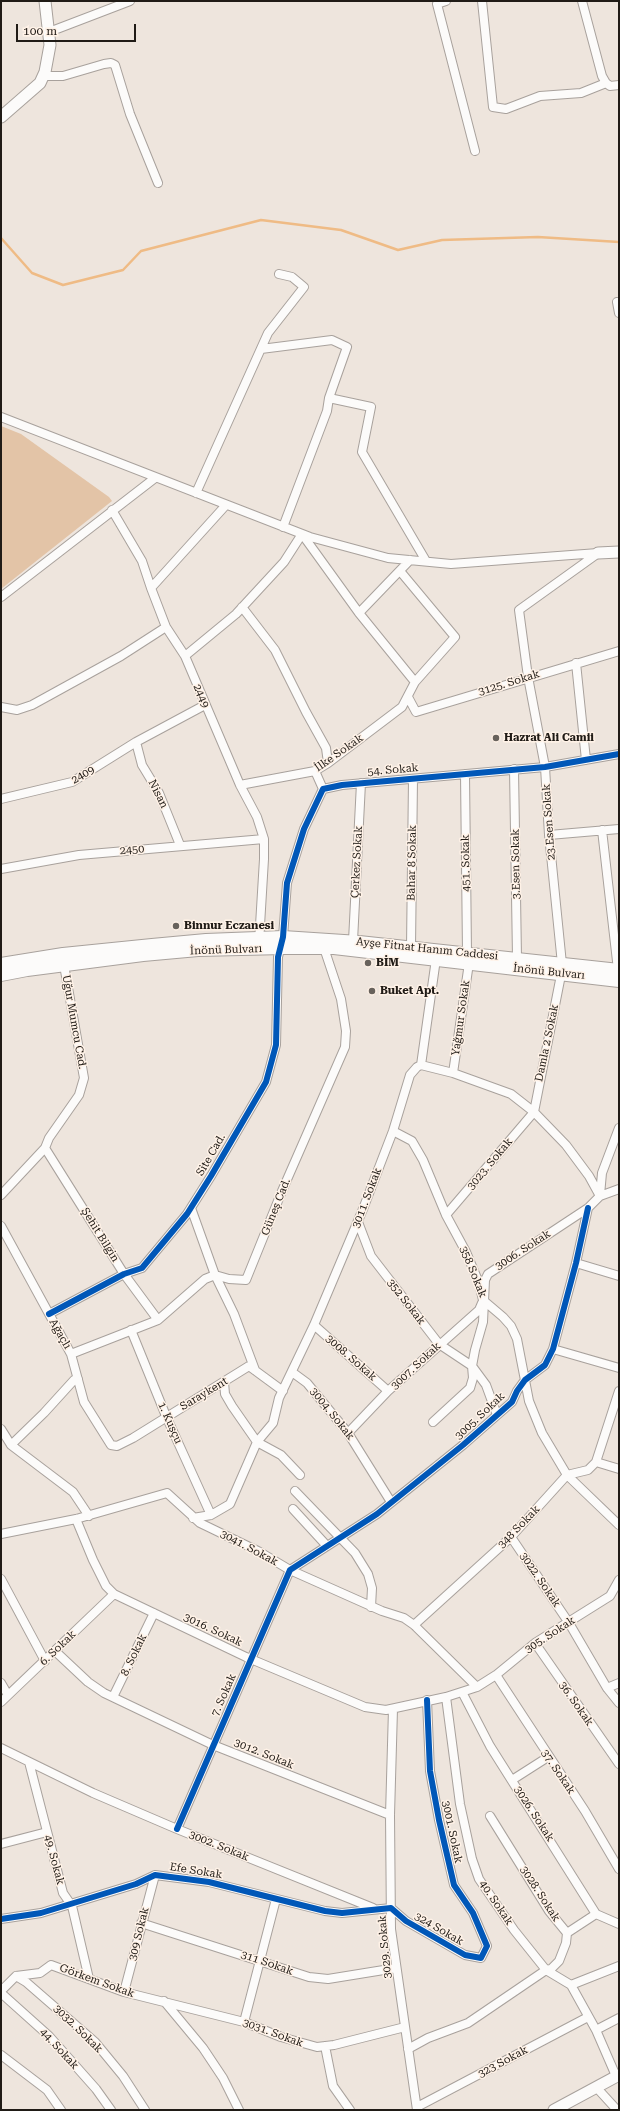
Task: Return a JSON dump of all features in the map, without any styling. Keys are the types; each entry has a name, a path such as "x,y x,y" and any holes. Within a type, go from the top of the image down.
{"main road":[{"name":"İnönü Bulvarı","path":"1,964 63,954 206,940 259,943"},
{"name":"Ayşe Fitnat Hanım Caddesi","path":"281,942 353,941 411,947 468,958 517,958 561,969"},
{"name":"İnönü Bulvarı","path":"1,975 144,955 281,942 324,948 436,959 468,958 619,974"}],"street":[{"path":"1,117 40,83 43,76 49,58 49,32 45,1"},
{"path":"49,32 130,1"},
{"path":"446,1 437,2 475,151"},
{"path":"482,1 492,107 506,109 540,96 581,93 606,83"},
{"path":"582,1 586,21 606,83 610,86 619,85"},
{"path":"43,76 63,76 110,62 115,65 130,114 158,183"},
{"path":"196,493 268,333 304,287 292,278 279,274"},
{"path":"618,302 619,313"},
{"path":"261,349 332,340 347,347 329,398 327,411 283,526"},
{"path":"329,398 371,407 362,452 426,561"},
{"path":"1,417 302,534 388,558 451,564 619,552"},
{"path":"1,597 155,478"},
{"path":"151,588 226,505"},
{"name":"2449","path":"112,510 142,560 166,627 185,656 240,785 257,817 264,839 259,943"},
{"path":"185,656 242,607 284,562 302,534"},
{"path":"302,534 360,613 415,682"},
{"name":"23.Esen Sokak","path":"561,969 549,835 545,767 528,677 519,610 598,553"},
{"path":"360,613 410,560"},
{"name":"İlke Sokak","path":"240,785 315,771 328,763 402,707 415,682 455,637 400,571"},
{"path":"242,607 275,650 326,748 328,763"},
{"path":"2,709 18,710 32,704 121,656 166,627"},
{"name":"3125. Sokak","path":"408,697 416,712 528,677 619,651"},
{"path":"576,663 586,760"},
{"name":"2409","path":"1,799 72,782 136,742 205,705"},
{"name":"Nisan","path":"136,742 142,765 160,793 180,845"},
{"name":"54. Sokak","path":"323,789 362,783 545,767 619,754"},
{"name":"3.Esen Sokak","path":"514,770 517,958"},
{"path":"281,942 287,883 304,829 323,789 315,771"},
{"name":"451. Sokak","path":"465,774 468,958"},
{"name":"Bahar 8 Sokak","path":"411,947 413,779"},
{"name":"Çerkez Sokak","path":"353,941 362,783"},
{"path":"549,835 619,829"},
{"path":"602,830 619,974"},
{"name":"2450","path":"1,870 79,855 180,845 264,839"},
{"name":"Site Cad.","path":"49,1314 124,1274 142,1268 191,1208 266,1082 276,1045 281,942"},
{"name":"Güneş Cad.","path":"215,1276 229,1280 246,1280 282,1191 345,1047 346,1031 341,999 324,948"},
{"name":"Yağmur Sokak","path":"453,1073 468,958"},
{"path":"436,959 421,1065 453,1073 511,1094 534,1112 566,1145 590,1176 600,1196"},
{"name":"Uğur Mumcu Cad.","path":"1,1195 45,1148 49,1138 79,1095 84,1078 64,965"},
{"name":"Damla 2 Sokak","path":"534,1112 561,969"},
{"name":"3011. Sokak","path":"193,1518 211,1515 230,1504 257,1442 272,1423 279,1398 314,1325 358,1222 393,1131 410,1075 421,1065"},
{"name":"3023. Sokak","path":"446,1215 534,1112"},
{"path":"600,1196 602,1173 619,1128"},
{"name":"358 Sokak","path":"393,1131 412,1141 423,1160 446,1215 466,1252 479,1283 483,1300 511,1326 517,1339 528,1401 542,1433 567,1474"},
{"name":"Şehit Bilgin","path":"45,1148 124,1274 158,1320"},
{"name":"3006. Sokak","path":"433,1422 470,1388 473,1378 472,1366 483,1322 485,1280 488,1274 588,1208 600,1196 619,1189"},
{"path":"191,1208 215,1276 234,1314 255,1370 283,1391"},
{"name":"3005. Sokak","path":"290,1570 377,1514 463,1445 512,1402 517,1391 525,1380 534,1375 545,1365 553,1349 576,1263 588,1208"},
{"name":"352 Sokak","path":"358,1222 371,1256 439,1344 472,1366 486,1385 497,1415"},
{"name":"Ağaçlı","path":"1,1226 72,1354 84,1402 111,1445"},
{"path":"576,1263 619,1276"},
{"path":"72,1354 158,1320 205,1279 215,1276"},
{"name":"3007. Sokak","path":"348,1433 388,1391 479,1310 483,1300"},
{"name":"3008. Sokak","path":"314,1325 388,1391"},
{"name":"1. Kuşçu","path":"131,1330 166,1416 211,1515"},
{"path":"553,1349 619,1368"},
{"name":"Saraykent","path":"111,1445 117,1446 224,1382 240,1370 249,1366 255,1370"},
{"name":"3004. Sokak","path":"292,1372 307,1383 348,1433 391,1502"},
{"path":"11,1445 44,1413 74,1380 78,1379"},
{"path":"224,1382 225,1394 257,1442 281,1455 300,1475"},
{"path":"567,1474 588,1470 596,1462 619,1391"},
{"path":"1,1429 11,1445 73,1492 89,1516"},
{"path":"596,1462 619,1469"},
{"path":"567,1474 619,1525"},
{"name":"348 Sokak","path":"414,1625 511,1537 567,1474"},
{"path":"296,1491 356,1553 368,1574 372,1588 371,1606"},
{"name":"3041. Sokak","path":"1,1534 89,1516 167,1493 193,1518 290,1570 371,1606 404,1618 414,1625 477,1687"},
{"path":"293,1509 327,1546"},
{"name":"3016. Sokak","path":"76,1519 93,1560 106,1586 114,1594 251,1658 365,1707 393,1709 427,1700 446,1697 477,1687"},
{"name":"3022. Sokak","path":"511,1537 569,1623 607,1688 619,1703"},
{"name":"7. Sokak","path":"177,1829 290,1570"},
{"path":"1,1579 45,1661"},
{"name":"305. Sokak","path":"477,1687 496,1675 535,1643 610,1596 619,1580"},
{"name":"6. Sokak","path":"1,1702 114,1594"},
{"name":"8. Sokak","path":"113,1697 154,1613"},
{"name":"36. Sokak","path":"535,1643 619,1764"},
{"name":"3012. Sokak","path":"55,1651 88,1682 113,1697 213,1745 390,1815"},
{"name":"37. Sokak","path":"496,1675 548,1757 585,1811 619,1869"},
{"path":"1,1683 8,1695"},
{"path":"607,1688 619,1683"},
{"name":"3026. Sokak","path":"462,1692 490,1746 596,1914"},
{"name":"40. Sokak","path":"446,1697 460,1804 474,1866 487,1892 546,1970 571,1985"},
{"name":"3001. Sokak","path":"427,1700 430,1771 439,1820 454,1885 473,1914 487,1946 481,1958"},
{"name":"3029. Sokak","path":"393,1709 390,1815 391,1929 417,2109"},
{"name":"3002. Sokak","path":"1,1748 93,1793 177,1829 374,1908"},
{"path":"512,1780 548,1757"},
{"name":"49. Sokak","path":"29,1762 63,1893 70,1903 89,1979"},
{"name":"3028. Sokak","path":"490,1816 548,1911 567,1933 566,1943 559,1961 551,1969 546,1970"},
{"path":"1,1844 47,1832"},
{"name":"Efe Sokak","path":"1,1919 41,1913 136,1884 155,1875 209,1882 325,1911 342,1913 374,1908 391,1908"},
{"name":"309 Sokak","path":"124,1992 141,1922 155,1875"},
{"path":"244,2022 276,1899"},
{"name":"324 Sokak","path":"391,1908 406,1921 465,1955 481,1958"},
{"path":"567,1933 596,1914 619,1924"},
{"name":"311 Sokak","path":"141,1922 309,1977 328,1979 396,1968"},
{"name":"Görkem Sokak","path":"16,1976 40,1973 51,1965 124,1992 164,2001"},
{"path":"554,2110 618,2076 596,2030 571,1985 619,1966"},
{"path":"408,2049 428,2038 468,2023 546,1970"},
{"path":"1,1992 16,1976"},
{"name":"3032. Sokak","path":"16,1976 26,1982 95,2042 123,2076 145,2110"},
{"name":"44. Sokak","path":"1,1992 49,2036 96,2089 111,2110"},
{"path":"164,2001 203,2048 223,2078 239,2110"},
{"name":"3031. Sokak","path":"164,2001 244,2022 281,2037 317,2047 405,2027"},
{"name":"323 Sokak","path":"417,2109 588,2017"},
{"path":"596,2030 619,2018"},
{"path":"325,2046 333,2086 350,2110"},
{"path":"1,2055 47,2090 61,2110"},
{"path":"596,2087 617,2110"}],"shaded area":[{"path":"1,426 21,434 109,497 112,501 1,589"}],"waterway":[{"path":"1,238 32,273 63,285 123,270 141,251 261,220 341,230 398,250 442,240 538,237 619,242"}],"cycle path":[{"path":"49,1314 124,1274 142,1268 187,1214 266,1082 276,1045 278,957 283,937 287,883 304,829 323,789 342,785 545,767 619,754"},
{"path":"177,1829 290,1570 377,1514 463,1445 512,1402 517,1391 525,1380 545,1365 553,1349 576,1263 588,1208"},
{"path":"1,1919 41,1913 136,1884 155,1875 209,1882 325,1911 342,1913 391,1908 406,1921 465,1955 481,1958 487,1946 473,1913 454,1885 439,1820 430,1771 427,1700"}],"place":[{"name":"Hazrat Ali Camii","path":"496,738"},
{"name":"Binnur Eczanesi","path":"176,926"},
{"name":"BİM","path":"368,963"},
{"name":"Buket Apt.","path":"372,991"}]}
